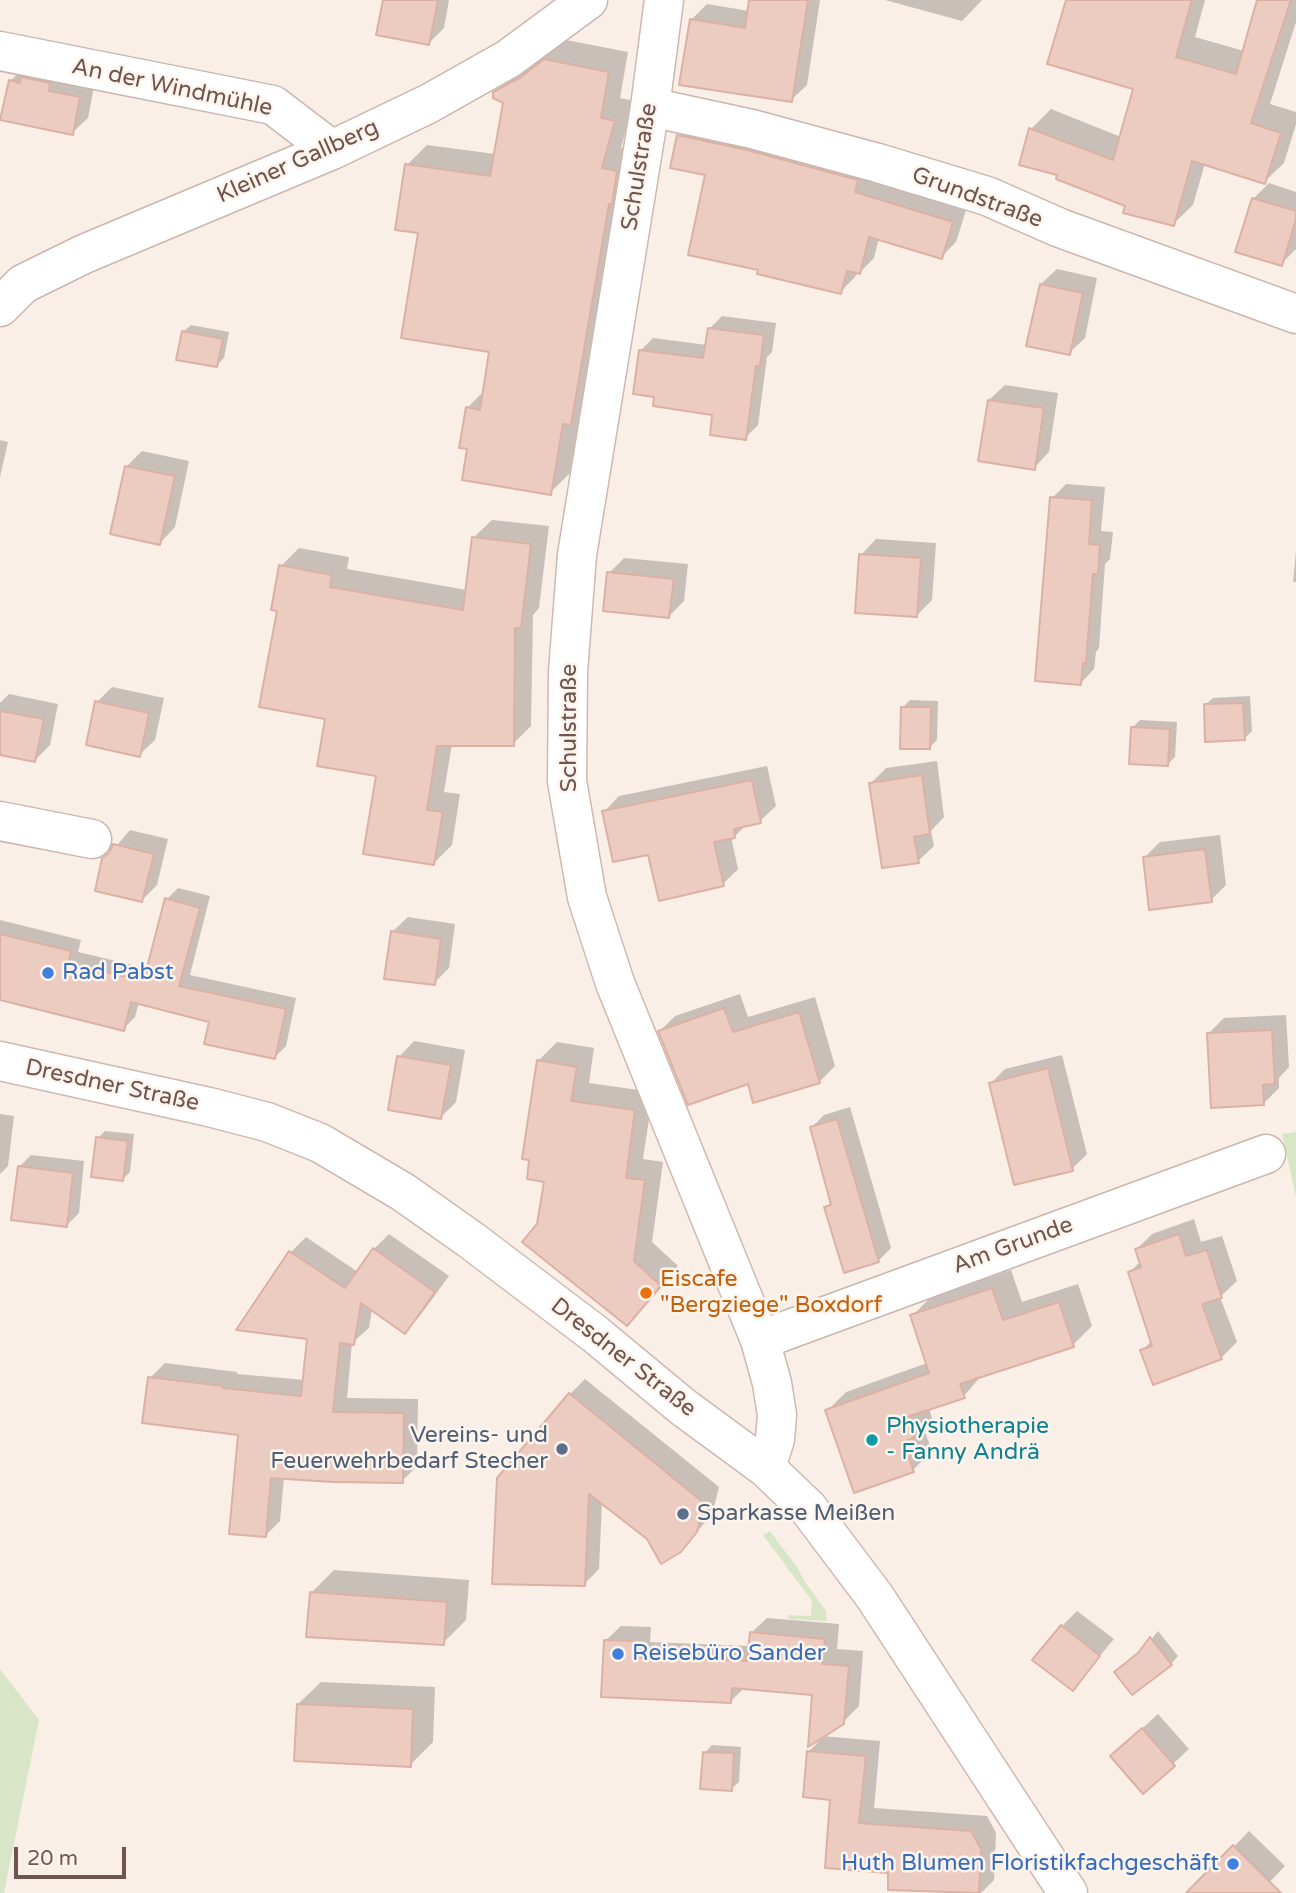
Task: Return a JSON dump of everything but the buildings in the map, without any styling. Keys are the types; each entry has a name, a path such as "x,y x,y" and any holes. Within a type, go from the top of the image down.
{"street":[{"name":"Kleiner Gallberg","path":"0,307 23,284 83,254 332,150 428,104 508,59 587,0"},
{"name":"Schulstraße","path":"664,0 650,107 578,555 568,672 567,781 587,897 615,984 760,1339 772,1383 777,1415 775,1438 766,1468"},
{"name":"An der Windmühle","path":"0,51 273,105 332,150"},
{"name":"Grundstraße","path":"650,107 751,129 987,196 1072,233 1296,314"},
{"path":"0,821 92,839"},
{"name":"Dresdner Straße","path":"0,1061 267,1122 320,1143 384,1180 471,1240 594,1334 683,1407 766,1468 808,1508 857,1571 1068,1893"},
{"name":"Am Grunde","path":"760,1339 1266,1154"}],"green space":[{"path":"1296,1132 1296,1197 1282,1134"},
{"path":"770,1531 826,1611 827,1621 789,1619 788,1615 811,1616 812,1601 763,1535"},
{"path":"0,1669 39,1720 4,1893 0,1893"}],"place":[{"name":"Rad Pabst","path":"48,973"},
{"name":"Eiscafe \"Bergziege\" Boxdorf","path":"646,1293"},
{"name":"Physiotherapie - Fanny Andrä","path":"872,1440"},
{"name":"Vereins- und Feuerwehrbedarf Stecher","path":"562,1449"},
{"name":"Sparkasse Meißen","path":"683,1514"},
{"name":"Reisebüro Sander","path":"618,1654"},
{"name":"Huth Blumen Floristikfachgeschäft","path":"1233,1864"}]}
